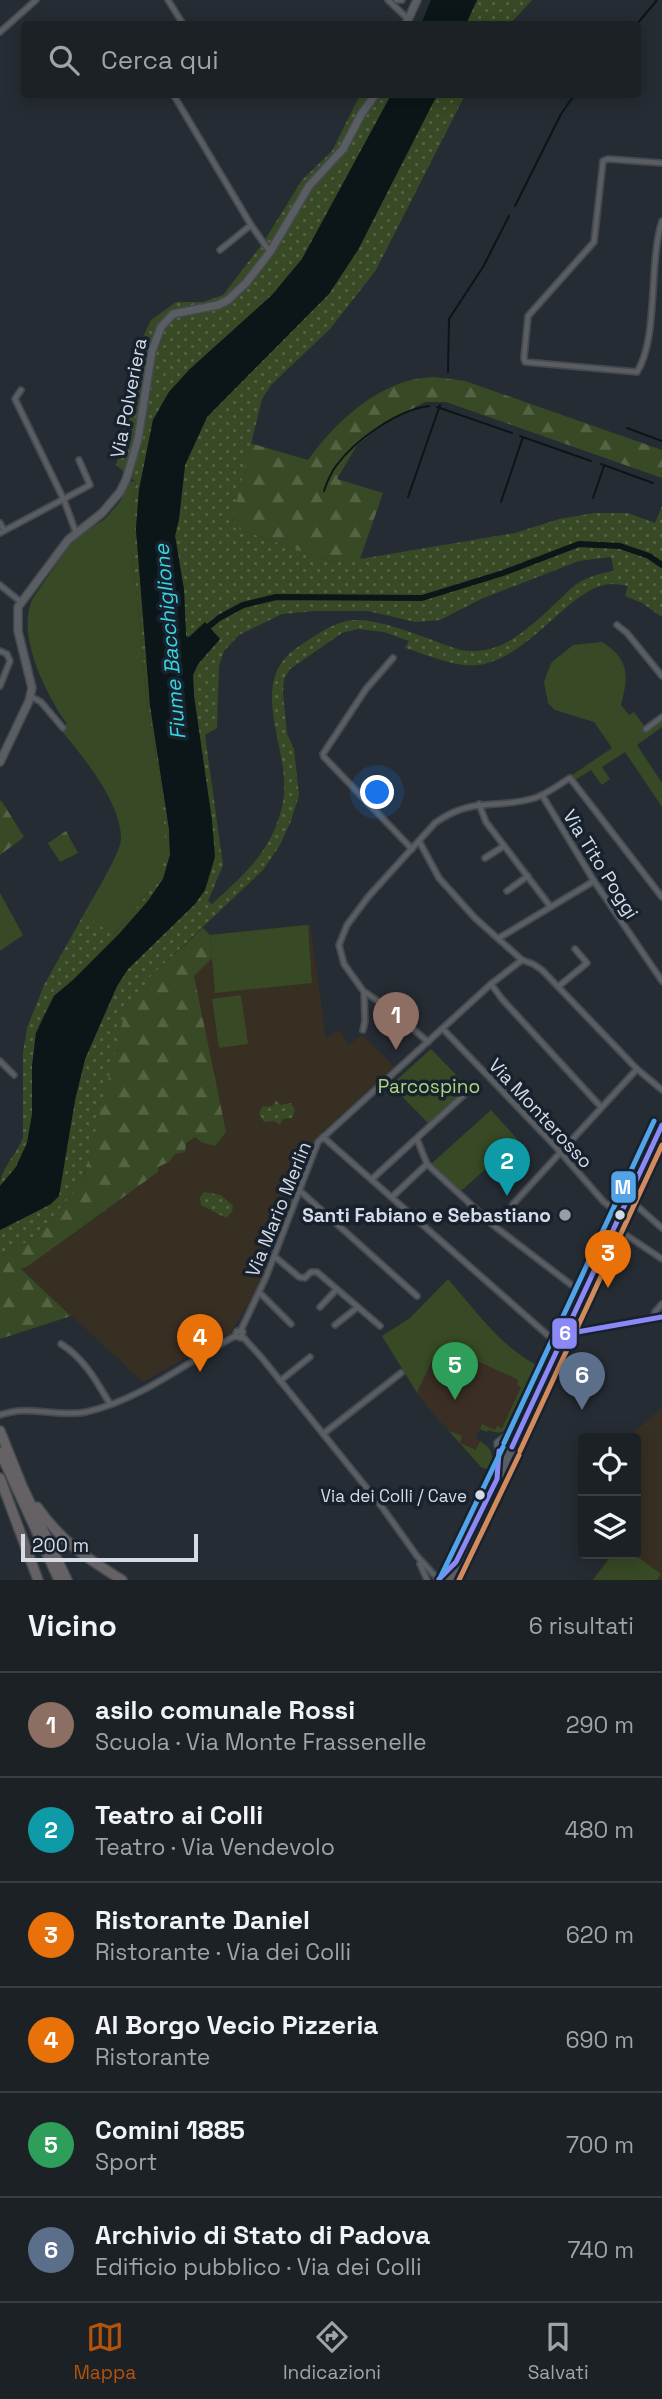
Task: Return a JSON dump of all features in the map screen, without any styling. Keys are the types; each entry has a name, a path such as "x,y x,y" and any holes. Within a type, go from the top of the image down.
{"highway":[{"path":"0,1431 22,1486 67,1580"},
{"path":"0,1452 59,1580"},
{"path":"0,1478 38,1580"},
{"path":"22,1486 63,1539 85,1557 122,1580"}],"street":[{"path":"0,32 36,0"},
{"path":"168,0 181,21"},
{"path":"388,0 406,21"},
{"path":"396,0 402,0"},
{"path":"407,21 417,0"},
{"path":"175,98 270,252"},
{"name":"Via Polveriera","path":"21,602 68,540 102,513 120,492 138,439 152,351 161,327 173,314 210,308 228,300 246,283 270,252 309,186 344,149 362,113 373,98"},
{"path":"662,163 608,159 603,161 596,239 528,316 524,358 526,362 637,372 647,343 655,243 662,222"},
{"path":"220,250 251,225"},
{"path":"21,390 15,399 64,499 76,533"},
{"name":"Via Polveriera","path":"0,523 2,532 90,485 79,460"},
{"path":"0,585 21,602 17,623 30,678 30,696 0,762"},
{"path":"617,625 627,633 662,676"},
{"path":"0,650 7,654 10,661 0,686"},
{"path":"393,658 366,690 323,754 412,849"},
{"path":"30,696 41,702 63,727"},
{"path":"646,729 662,717"},
{"path":"428,1042 395,1013 364,992 344,964 339,945 347,925 368,897 435,823 448,814 479,804 526,800 542,795 571,779 662,897"},
{"name":"Via Tito Poggi","path":"542,795 594,881 662,981"},
{"path":"479,804 486,822 550,906"},
{"path":"419,841 439,878 475,918 522,960 533,964 559,986 637,1069 662,1090"},
{"path":"485,858 504,846"},
{"path":"508,891 528,876"},
{"path":"499,938 594,881"},
{"path":"559,986 587,962 575,949"},
{"path":"522,960 491,984 323,1138 551,1338 561,1339 578,1332 662,1317"},
{"path":"491,984 601,1107"},
{"path":"363,1030 364,992"},
{"name":"Via Monterosso","path":"443,1029 604,1202 621,1214"},
{"path":"0,1061 14,1075"},
{"path":"513,1204 637,1069"},
{"path":"372,1179 465,1094"},
{"path":"449,1580 662,1125"},
{"name":"Via Mario Merlin","path":"241,1330 260,1293 318,1142 323,1138"},
{"path":"417,1139 427,1164 493,1225 582,1293"},
{"path":"392,1197 427,1164"},
{"path":"299,1190 417,1296"},
{"path":"628,1198 662,1228"},
{"path":"614,1227 662,1259"},
{"path":"274,1256 299,1277 305,1278 312,1272 317,1272 380,1326"},
{"path":"320,1307 337,1289"},
{"name":"Via Mario Merlin","path":"260,1293 291,1324"},
{"path":"653,1318 662,1304"},
{"path":"335,1325 358,1307"},
{"path":"0,1415 11,1410 31,1409 73,1414 110,1404 168,1376 241,1330 243,1337 383,1507 417,1556 438,1579 456,1562"},
{"path":"235,1336 243,1337"},
{"path":"61,1344 82,1362 110,1404"},
{"path":"280,1381 310,1357"},
{"path":"323,1434 401,1373"},
{"path":"496,1479 498,1443 513,1432 534,1398"},
{"path":"504,1439 509,1440 511,1449"},
{"path":"499,1451 505,1454 511,1449"},
{"path":"417,1556 427,1580"}],"shaded area":[{"path":"310,924 326,1038 340,1030 349,1045 362,1035 394,1067 313,1143 291,1195 288,1210 260,1284 231,1332 143,1382 7,1256 147,1013 203,928 210,935"},
{"path":"450,1347 519,1381 521,1387 502,1428 495,1430 482,1425 476,1438 480,1441 477,1450 459,1443 462,1436 439,1421 417,1393 437,1352"},
{"path":"662,1408 662,1580 592,1580 607,1559 641,1559 641,1433 633,1433"}],"green space":[{"path":"477,0 532,0 513,21 467,21"},
{"path":"358,98 389,98 302,259 272,295 190,369 169,392 153,420 139,490 136,529 150,705 169,829 170,855 163,879 148,901 119,934 54,996 44,1015 36,1033 32,1067 32,1115 27,1143 16,1167 0,1186 3,1174 23,1137 23,1052 27,1028 44,985 84,914 114,934 149,892 162,790 146,696 131,548 131,514 136,482 116,465 122,444 134,356 151,320 176,302 203,302 223,295 263,243 302,180 332,151"},
{"path":"435,98 463,98 376,270 330,329 271,385 262,399 231,526 331,562 515,533 559,519 594,513 628,513 655,523 662,506 662,617 642,603 625,596 628,586 612,584 597,587 582,596 517,649 479,665 461,665 442,660 405,648 409,641 384,632 358,629 342,633 290,669 284,679 283,693 287,734 294,749 299,795 280,845 263,870 148,979 81,1184 34,1238 0,1257 0,1230 51,1204 58,1196 85,1059 117,986 128,969 195,904 212,821 193,675 198,664 220,639 186,636 184,590 175,536 185,465 207,417 235,387 405,156","holes":["611,557 614,571 578,583 526,630 489,649 460,650 392,626 354,620 326,629 293,650 278,669 272,693 284,781 282,807 277,823 255,861 212,904 208,901 223,865 205,735 217,728 219,666 224,651 239,635 282,614 315,611 368,611 415,622 440,620 481,599 579,561"]},
{"path":"434,377 465,381 662,450 662,478 446,402 425,402 385,423 357,445 337,479 383,493 360,559 331,562 231,526 250,443 308,460 333,430 362,404 396,385"},
{"path":"136,481 131,514 131,548 146,696 162,790 166,854 159,875 149,892 113,935 84,914 116,855 121,840 120,826 100,781 61,730 67,724 50,697 35,663 30,646 28,613 33,598 74,539 105,519 119,503 130,482"},
{"path":"602,642 617,655 625,669 621,705 629,715 634,712 647,730 662,720 662,727 637,745 662,783 662,807 625,752 602,767 610,779 602,785 591,770 575,780 572,775 612,748 594,722 555,710 548,703 544,682 551,663 573,645"},
{"path":"1,800 24,837 0,855 0,802"},
{"path":"66,831 78,853 60,862 48,843"},
{"path":"0,893 23,935 0,951"},
{"path":"308,925 312,983 215,993 210,935"},
{"path":"203,928 210,935 212,958 194,976 226,1132 215,1146 195,1137 186,1143 185,1152 175,1154 169,1162 158,1167 158,1172 21,1269 71,1316 0,1339 0,1257 34,1238 81,1184 128,1000 140,995 148,979"},
{"path":"241,995 248,1044 219,1048 212,999"},
{"name":"Parcospino","path":"431,1049 468,1087 428,1123 391,1085"},
{"path":"276,1101 281,1105 291,1103 295,1110 292,1118 283,1119 280,1125 274,1121 264,1122 259,1114 262,1107 272,1106"},
{"path":"491,1110 518,1140 461,1191 431,1164"},
{"path":"204,1192 221,1195 233,1206 232,1212 226,1218 201,1205 200,1197"},
{"path":"448,1279 500,1338 538,1366 508,1428 503,1431 487,1432 480,1429 482,1424 495,1430 497,1426 502,1428 521,1387 517,1385 518,1380 450,1348 441,1354 436,1352 417,1393 382,1336 410,1318"},
{"path":"448,1430 462,1436 460,1443 476,1450 480,1441 488,1447 492,1453 489,1470 481,1467"},
{"path":"609,1559 641,1559 661,1574 657,1580 593,1580"}],"water":[{"path":"431,0 477,0 467,21 422,21"},
{"name":"Fiume Bacchiglione","path":"389,98 435,98 358,250 329,294 207,417 185,465 175,536 184,590 186,636 188,638 205,622 220,639 198,664 193,675 215,857 205,890 195,904 128,969 117,986 85,1059 75,1100 59,1196 51,1204 0,1230 0,1186 16,1167 27,1143 32,1115 32,1067 36,1033 54,996 119,934 148,901 163,879 170,855 169,829 150,705 136,529 139,490 153,420 169,392 190,369 272,295 302,259"}],"waterway":[{"path":"640,21 657,0"},
{"path":"515,206 561,114 572,98"},
{"path":"448,372 449,319 483,267 509,216"},
{"path":"408,497 440,405"},
{"path":"324,491 336,466 365,437 404,413 429,406"},
{"path":"437,407 512,433"},
{"path":"627,428 662,441"},
{"path":"520,436 591,461"},
{"path":"501,502 523,437"},
{"path":"601,464 653,483"},
{"path":"593,498 604,466"},
{"path":"203,631 219,618 243,605 276,597 422,598 503,573 579,544 620,546 649,556 662,565"}],"transit line":[{"name":"M","path":"504,1443 654,1121"},
{"name":"6","path":"512,1447 662,1125"},
{"path":"520,1451 662,1145"},
{"name":"6","path":"561,1339 577,1332 662,1317"},
{"name":"M","path":"441,1576 503,1447"},
{"name":"6","path":"439,1579 456,1562 497,1479 499,1451"},
{"path":"459,1580 519,1455"}],"place":[{"name":"asilo comunale Rossi","path":"396,1050"},
{"name":"Teatro ai Colli","path":"507,1196"},
{"name":"Santi Fabiano e Sebastiano","path":"565,1215"},
{"name":"Ristorante Daniel","path":"608,1288"},
{"name":"Al Borgo Vecio Pizzeria","path":"200,1372"},
{"name":"Comini 1885","path":"455,1400"},
{"name":"Archivio di Stato di Padova","path":"582,1410"},
{"name":"Via dei Colli / Cave","path":"480,1495"}]}
